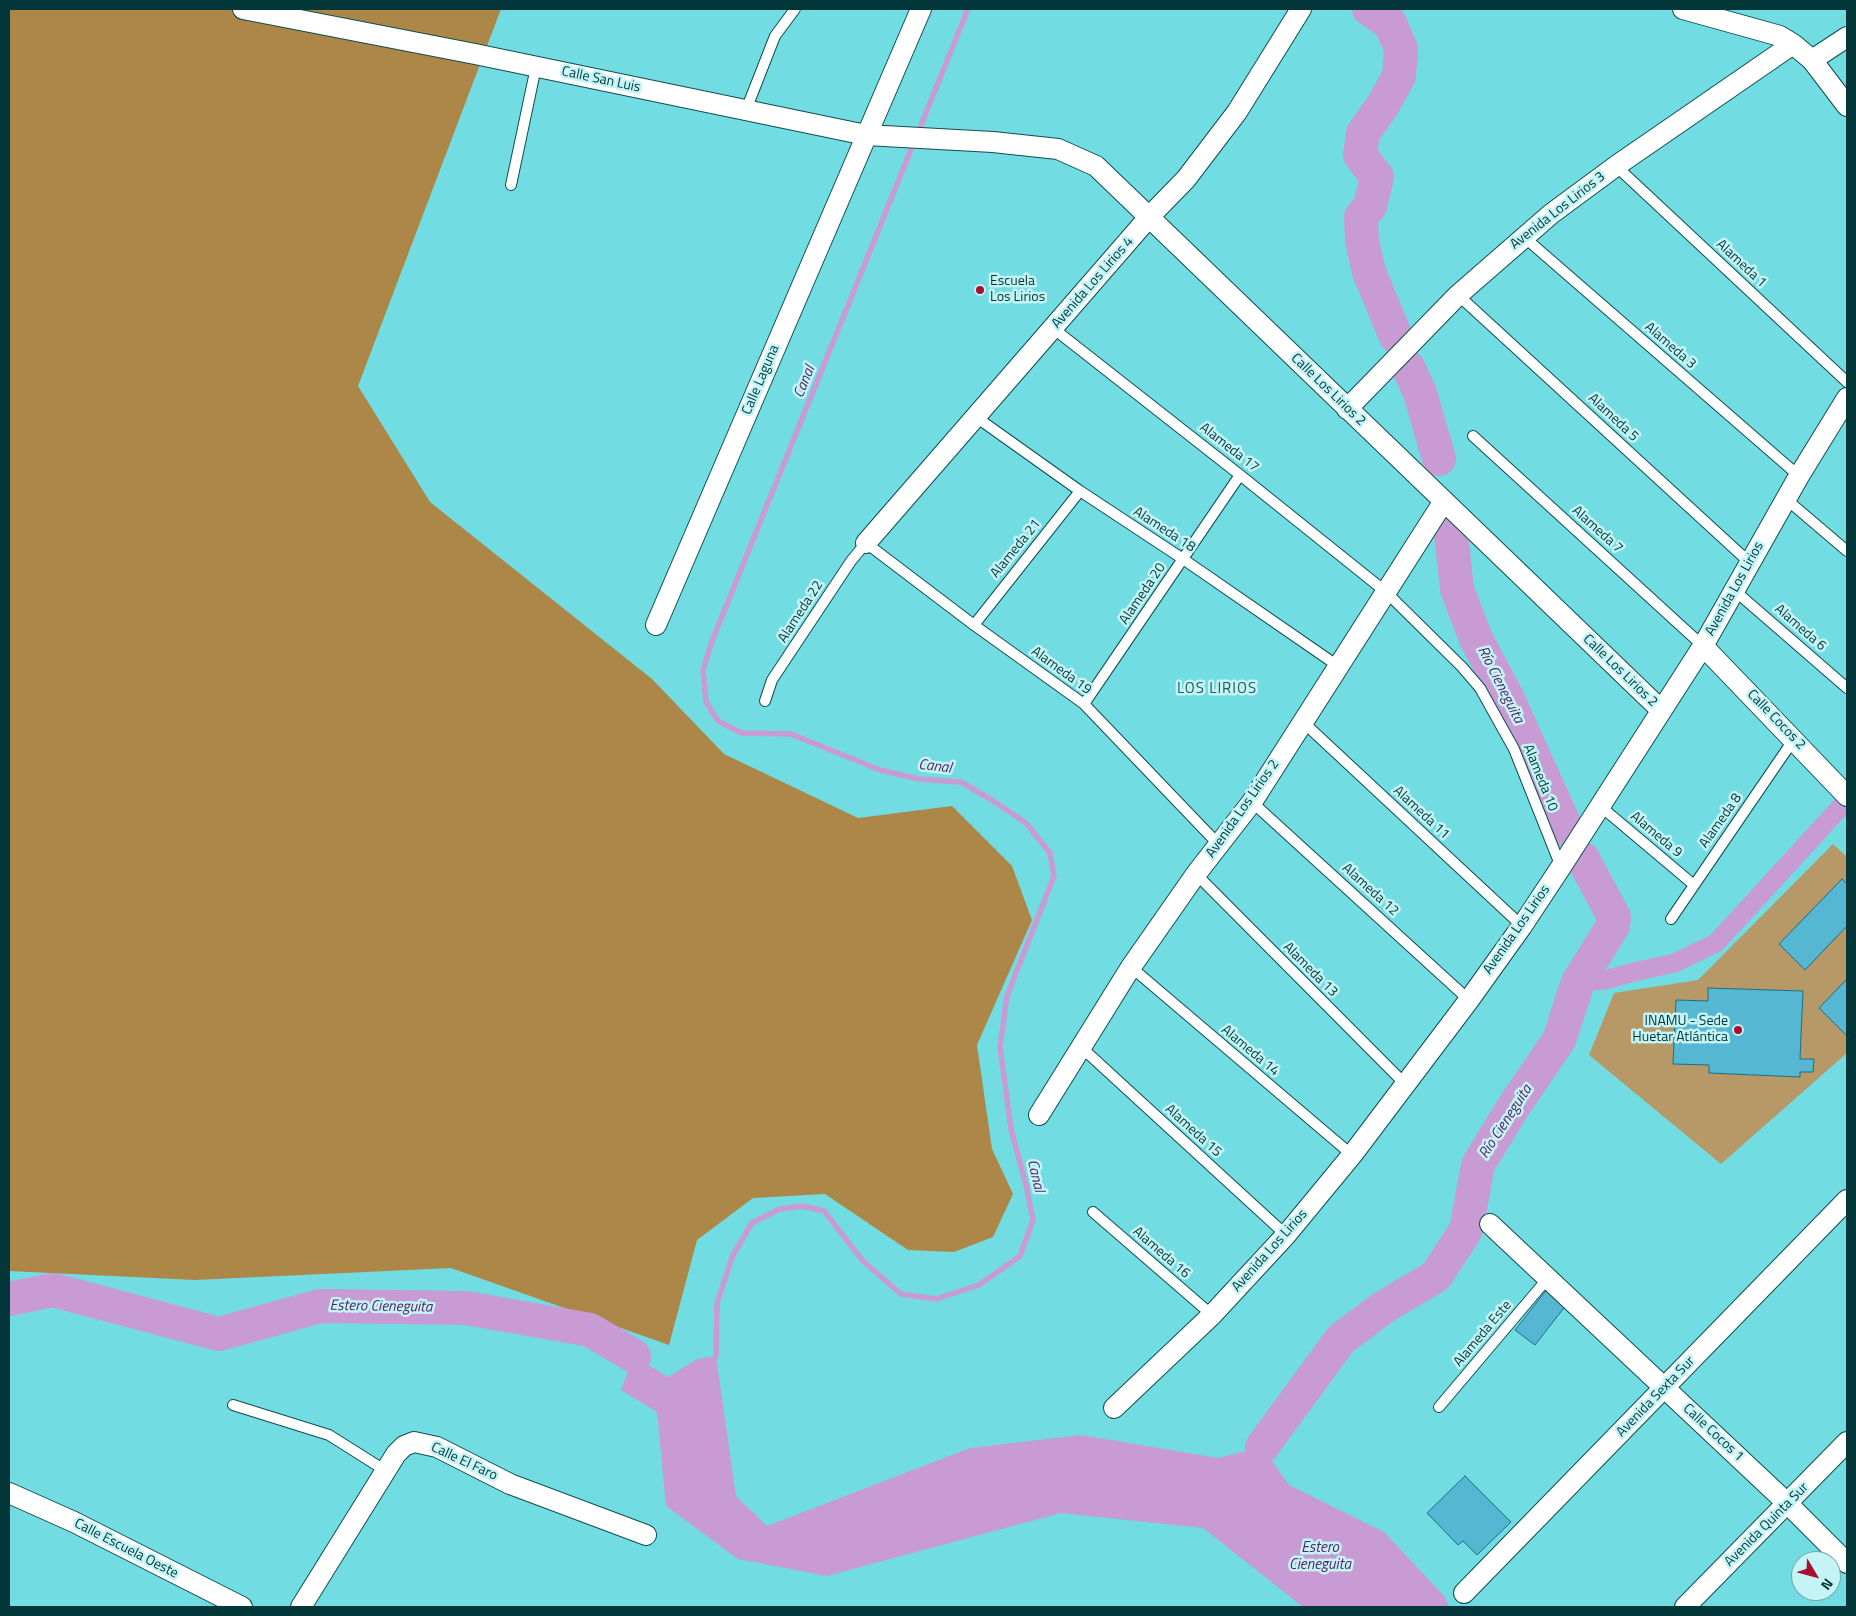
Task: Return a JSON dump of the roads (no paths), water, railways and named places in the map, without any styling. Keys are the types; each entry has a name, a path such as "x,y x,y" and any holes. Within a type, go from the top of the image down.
{"street":[{"name":"Calle San Luis","path":"243,9 866,135 960,140"},
{"name":"Calle Laguna","path":"656,626 921,9"},
{"name":"Avenida Los Lirios 4","path":"866,543 1054,329 1150,216 1186,178 1237,112 1301,9"},
{"path":"1683,9 1780,36 1812,60 1847,106"},
{"path":"1812,60 1847,37"},
{"name":"Avenida Los Lirios 3","path":"1347,408 1458,294 1550,214 1793,44"},
{"name":"Calle Los Lirios 2","path":"960,140 1058,149 1096,166 1661,710"},
{"name":"Avenida Los Lirios","path":"1114,1408 1212,1315 1286,1235 1352,1156 1469,1000 1522,926 1704,646 1749,562 1799,476 1845,410"},
{"name":"Avenida Los Lirios 2","path":"1039,1115 1131,967 1196,874 1252,802 1444,501"},
{"name":"Calle Cocos 2","path":"1704,646 1847,796"},
{"name":"Avenida Sexta Sur","path":"1464,1594 1847,1200"},
{"name":"Calle Cocos 1","path":"1490,1224 1788,1504 1847,1562"},
{"name":"Calle El Faro","path":"301,1607 396,1454 404,1446 414,1442 437,1447 510,1484 646,1535"},
{"name":"Avenida Quinta Sur","path":"1685,1607 1847,1442"},
{"name":"Calle Escuela Oeste","path":"9,1493 74,1522 242,1607"}],"lane":[{"path":"746,110 775,36 795,9"},
{"path":"511,185 536,67"},
{"name":"Alameda 1","path":"1616,166 1847,382"},
{"name":"Alameda 3","path":"1524,237 1799,476"},
{"name":"Alameda 5","path":"1458,294 1749,562"},
{"name":"Alameda 17","path":"1054,329 1240,474 1386,592"},
{"name":"Alameda 18","path":"976,417 1080,491 1183,559 1338,666"},
{"name":"Alameda 7","path":"1473,436 1704,646"},
{"name":"Alameda 20","path":"1084,704 1240,474"},
{"name":"Alameda 21","path":"974,625 1080,491"},
{"path":"1786,499 1847,551"},
{"name":"Alameda 19","path":"866,543 974,625 1084,704 1219,845"},
{"name":"Alameda 22","path":"765,701 772,680 851,561 866,543"},
{"name":"Alameda 6","path":"1734,590 1847,688"},
{"name":"Alameda 10","path":"1386,592 1462,667 1480,688 1514,749 1561,867"},
{"name":"Alameda 11","path":"1302,721 1522,926"},
{"name":"Alameda 8","path":"1671,919 1794,739"},
{"name":"Alameda 12","path":"1252,802 1469,1000"},
{"name":"Alameda 9","path":"1600,805 1694,885"},
{"name":"Alameda 13","path":"1196,874 1405,1084"},
{"name":"Alameda 14","path":"1131,967 1352,1156"},
{"name":"Alameda 15","path":"1081,1048 1286,1235"},
{"name":"Alameda 16","path":"1093,1212 1212,1315"},
{"name":"Alameda Este","path":"1439,1407 1548,1278"},
{"path":"233,1405 329,1435 386,1471"}],"water":[{"name":"Estero Cieneguita","path":"634,1356 668,1377 697,1359 716,1356 736,1496 767,1526 970,1448 1081,1435 1218,1458 1262,1447 1289,1485 1384,1532 1444,1596 1449,1607 1303,1607 1203,1528 1061,1513 827,1576 738,1559 666,1506 657,1412 621,1390"}],"waterway":[{"name":"Canal","path":"716,1356 717,1303 733,1255 752,1223 780,1209 803,1206 824,1211 863,1261 901,1294 936,1299 979,1285 1020,1256 1033,1220 1011,1129 1000,1047 1007,996 1054,876 1050,853 1026,823 961,782 919,779 880,770 791,734 742,733 718,721 706,702 703,670 712,641 968,9"},
{"name":"Río Cieneguita","path":"1369,9 1390,23 1401,49 1399,76 1383,105 1363,133 1360,155 1377,177 1370,206 1361,217 1362,241 1369,272 1396,337"},
{"name":"Río Cieneguita","path":"1408,367 1420,393 1439,459"},
{"name":"Río Cieneguita","path":"1451,535 1457,589 1476,639 1507,697 1567,830"},
{"path":"1578,982 1605,980 1675,963 1716,943 1847,800"},
{"name":"Río Cieneguita","path":"1262,1447 1341,1339 1384,1307 1436,1276 1466,1230 1478,1165 1512,1109 1559,1040 1578,982 1613,926 1614,917 1583,859"},
{"name":"Estero Cieneguita","path":"9,1299 53,1290 219,1334 320,1306 466,1308 590,1330 634,1356"}],"place":[{"name":"Escuela Los Lirios","path":"980,290"},
{"name":"INAMU - Sede Huetar Atlántica","path":"1738,1030"}],"district":[{"name":"LOS LIRIOS","path":"1217,689"}]}
